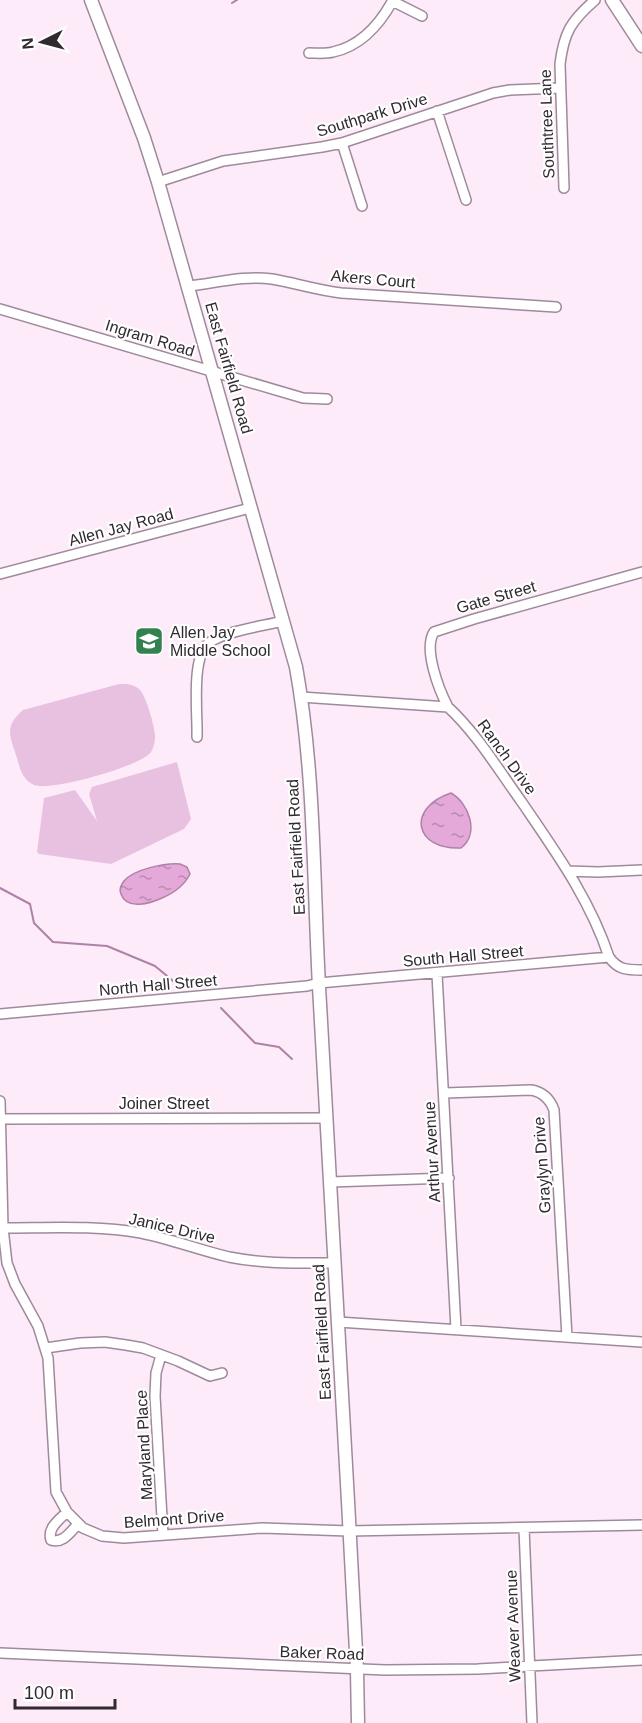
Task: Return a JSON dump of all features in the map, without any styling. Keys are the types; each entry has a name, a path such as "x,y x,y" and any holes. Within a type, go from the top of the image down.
{"main road":[{"name":"East Fairfield Road","path":"91,0 141,129 158,182 296,667 301,696 312,817 358,1723"},
{"path":"612,0 642,46"}],"street":[{"name":"Southtree Lane","path":"564,188 560,64 565,38 576,17 595,0"},
{"path":"309,53 332,52 365,36 380,21 392,1 422,16"},
{"name":"Southpark Drive","path":"158,182 223,161 342,143 493,93 560,88"},
{"path":"437,111 466,200"},
{"path":"342,143 362,206"},
{"name":"Akers Court","path":"189,286 251,278 340,293 556,307"},
{"name":"Ingram Road","path":"0,309 303,398 327,399"},
{"name":"Allen Jay Road","path":"0,574 250,508"},
{"name":"Gate Street","path":"448,707 439,688 430,652 430,641 435,632 642,572"},
{"path":"197,737 196,699 200,658 208,643 218,638 282,621"},
{"path":"301,696 448,707"},
{"name":"Ranch Drive","path":"448,707 482,744 568,871 584,897 609,957"},
{"path":"568,871 642,870"},
{"path":"609,957 615,966 624,970 642,970"},
{"name":"South Hall Street","path":"319,983 609,957"},
{"name":"Arthur Avenue","path":"437,974 456,1329"},
{"name":"North Hall Street","path":"0,1014 307,986 319,983"},
{"name":"Graylyn Drive","path":"445,1093 531,1090 543,1094 551,1103 554,1110 567,1336"},
{"name":"Belmont Drive","path":"0,1101 3,1228 7,1263 15,1284 38,1326 45,1348 51,1380 56,1492 67,1512 78,1524 92,1533 112,1538 262,1528 350,1531 642,1525"},
{"name":"Joiner Street","path":"1,1119 327,1118"},
{"path":"330,1182 449,1178"},
{"name":"Janice Drive","path":"3,1228 106,1229 174,1240 228,1256 251,1260 334,1263"},
{"path":"338,1322 642,1342"},
{"path":"45,1348 105,1342 143,1348 210,1376 222,1373"},
{"name":"Maryland Place","path":"161,1355 156,1373 155,1396 163,1535"},
{"path":"67,1512 51,1529 49,1536 51,1540 56,1542 63,1540 78,1524"},
{"name":"Weaver Avenue","path":"524,1528 532,1723"},
{"name":"Baker Road","path":"0,1653 357,1670 456,1670 642,1660"}],"shaded area":[{"path":"119,684 135,687 140,690 145,699 155,734 151,752 144,758 114,770 57,785 34,785 26,779 10,736 11,726 17,716 23,710"},
{"path":"177,762 191,819 184,829 111,864 37,852 44,798 75,790 97,821 89,794 92,787"}],"water":[{"path":"451,793 463,804 470,819 470,835 461,848 445,847 433,842 425,835 422,827 422,818 427,808"},
{"path":"180,864 187,867 190,874 182,886 166,896 146,903 134,904 128,903 121,894 120,889 123,883 135,873 158,866"}],"waterway":[{"path":"232,3 237,0"},
{"path":"0,888 30,904 34,923 53,942 107,946 155,966 178,985"},
{"path":"221,1008 255,1043 279,1047 292,1059"}],"place":[{"name":"Allen Jay Middle School","path":"149,641"}]}
